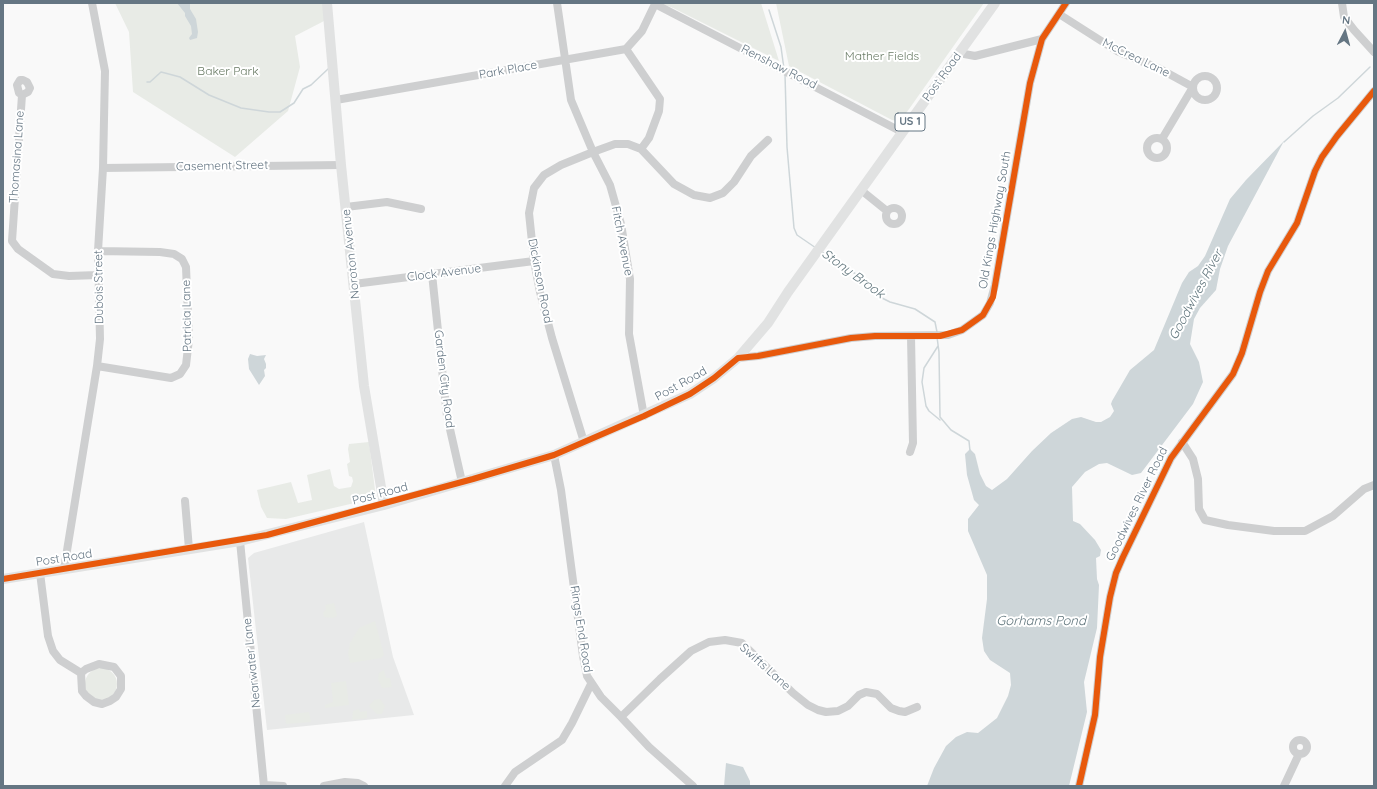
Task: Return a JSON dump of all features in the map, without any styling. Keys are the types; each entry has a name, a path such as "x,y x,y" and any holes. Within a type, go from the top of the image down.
{"main road":[{"name":"Noroton Avenue","path":"327,3 341,165 364,386 384,505"},
{"name":"Post Road","path":"3,579 240,541 384,505 554,455 644,416 690,394 715,377 738,358 768,323 825,240 994,3"}],"street":[{"name":"Dubois Street","path":"64,569 97,366 100,319 98,251 103,168 105,71 92,3"},
{"name":"Fitch Avenue","path":"557,3 571,100 593,152 610,185 621,224 630,279 629,334 644,416"},
{"name":"Old Kings Highway South","path":"738,358 758,356 851,338 936,336 957,332 977,320 987,309 992,297 1030,83 1042,39 1066,3"},
{"path":"1342,3 1344,17 1374,52"},
{"path":"655,4 642,31 626,49 660,99 659,111 649,138 641,148 674,184 694,196 710,198 723,192 734,182 751,156 768,140"},
{"name":"Renshaw Road","path":"655,4 902,132"},
{"name":"McCrea Lane","path":"1059,14 1117,51 1160,69 1193,87 1162,138"},
{"path":"959,53 975,56 1042,39"},
{"name":"Park Place","path":"336,100 565,61 626,49"},
{"name":"Goodwives River Road","path":"1078,786 1092,732 1097,704 1101,648 1114,578 1165,469 1182,442 1233,374 1242,353 1260,292 1268,271 1297,223 1315,171 1322,157 1337,136 1374,91"},
{"name":"Thomasina Lane","path":"22,95 12,241 18,249 53,274 69,276 98,275"},
{"name":"Dickinson Road","path":"584,442 552,338 534,261 529,213 534,188 544,175 561,165 615,144 628,144 641,148"},
{"name":"Casement Street","path":"103,168 341,165"},
{"path":"861,190 887,211"},
{"path":"346,207 387,202 421,209"},
{"name":"Patricia Lane","path":"97,366 171,378 180,374 186,364 189,339 186,267 182,258 174,254 160,252 98,251"},
{"name":"Clock Avenue","path":"354,284 534,261"},
{"name":"Garden City Road","path":"432,274 447,416 462,482"},
{"path":"910,452 914,443 911,336"},
{"path":"1182,442 1193,459 1198,479 1199,510 1205,520 1287,532 1305,531 1333,516 1364,489 1374,485"},
{"name":"Rings End Road","path":"554,455 561,490 584,668 591,684 621,717 649,747 693,786"},
{"path":"185,501 189,549"},
{"name":"Nearwater Lane","path":"240,541 264,786"},
{"path":"40,573 48,636 53,652 60,660 81,672"},
{"name":"Swifts Lane","path":"621,717 691,651 709,642 725,640 742,643 793,693 808,705 818,710 826,712 838,711 848,706 859,695 866,692 877,694 891,708 899,711 905,712 916,707"},
{"path":"99,664 114,667 121,676 121,689 116,697 110,701 102,704 94,702 82,691 81,672 86,668 99,664"},
{"path":"505,786 516,772 562,740 591,684"},
{"path":"1284,786 1299,754"},
{"path":"324,786 345,782 358,783 364,786"},
{"path":"264,786 283,786"}],"shaded area":[{"path":"364,522 393,657 414,715 267,730 248,558 254,553"}],"green space":[{"name":"Baker Park","path":"115,3 323,3 326,20 295,36 300,67 288,111 235,157 133,92 129,32"},
{"path":"644,3 761,3 779,61 673,8 662,4"},
{"name":"Mather Fields","path":"776,3 984,3 902,119 898,121 892,120 789,66"},
{"path":"369,442 376,498 286,519 267,518 261,507 257,490 291,482 298,503 312,500 307,475 330,469 334,486 339,489 351,487 353,481 352,477 349,476 347,464 350,462 348,449 349,444"},
{"path":"334,603 337,616 333,618 324,617 323,613 326,609 325,605"},
{"path":"375,621 384,655 381,658 350,663 348,654 350,643 359,628"},
{"path":"98,668 104,668 114,675 117,684 116,690 110,697 104,700 98,700 88,693 85,687 85,681 92,671"},
{"path":"384,670 386,678 390,678 392,687 382,688 381,686 378,679 379,673"},
{"path":"346,681 349,705 325,708 325,705 333,702 331,683"},
{"path":"380,699 385,706 382,714 377,714 369,706 374,700"},
{"path":"359,709 360,712 367,711 367,718 352,720 353,711"},
{"path":"309,712 311,722 286,724 285,715"}],"water":[{"path":"177,3 190,3 190,9 196,19 198,32 197,38 190,40 189,38 192,34 191,26 185,16 185,13"},
{"name":"Gorhams Pond","path":"1284,141 1228,246 1220,269 1216,290 1200,308 1194,319 1190,344 1199,362 1203,382 1193,404 1141,473 1132,475 1107,463 1099,464 1085,472 1072,487 1073,521 1080,524 1095,540 1101,550 1100,556 1096,558 1097,579 1099,585 1097,628 1084,682 1087,712 1069,786 927,786 934,768 946,746 956,737 967,732 978,733 997,718 1008,696 1011,685 1010,673 990,660 984,651 982,638 987,599 987,575 968,531 968,519 979,505 974,500 967,475 965,454 970,449 975,454 980,474 986,486 992,490 1007,479 1032,451 1051,433 1072,419 1081,417 1096,422 1101,422 1110,417 1114,411 1111,404 1112,401 1130,370 1154,350 1182,283 1189,272 1198,266 1205,256 1230,199 1246,180"},
{"path":"250,354 257,356 266,355 264,359 266,364 266,368 264,370 265,376 259,385 249,369 248,359"},
{"path":"726,763 743,767 750,781 750,786 724,786"}],"waterway":[{"name":"Stony Brook","path":"769,10 781,47 784,69"},
{"name":"Goodwives River","path":"1284,142 1313,116 1338,98 1370,67"},
{"path":"147,82 150,82 161,72 180,77 209,95 241,108 280,112 294,103 303,89 311,85 328,69"},
{"name":"Stony Brook","path":"785,74 787,147 794,228 797,235 816,248"},
{"name":"Stony Brook","path":"822,252 865,280 882,298 890,302 915,309 935,322 937,332"},
{"name":"Stony Brook","path":"937,337 939,352 940,417 951,430 969,441 970,451"},
{"path":"938,346 924,368 922,382 926,406 929,411 940,420"}],"cycle path":[{"path":"3,579 267,535 473,479 554,455 644,416 690,394 714,378 738,358 758,356 851,338 875,336 940,336 962,330 983,315 993,297 1030,83 1042,39 1066,3"},
{"path":"1079,786 1095,715 1100,657 1110,597 1116,573 1171,458 1233,374 1242,353 1260,292 1268,271 1297,223 1315,171 1322,157 1337,136 1374,91"}]}
